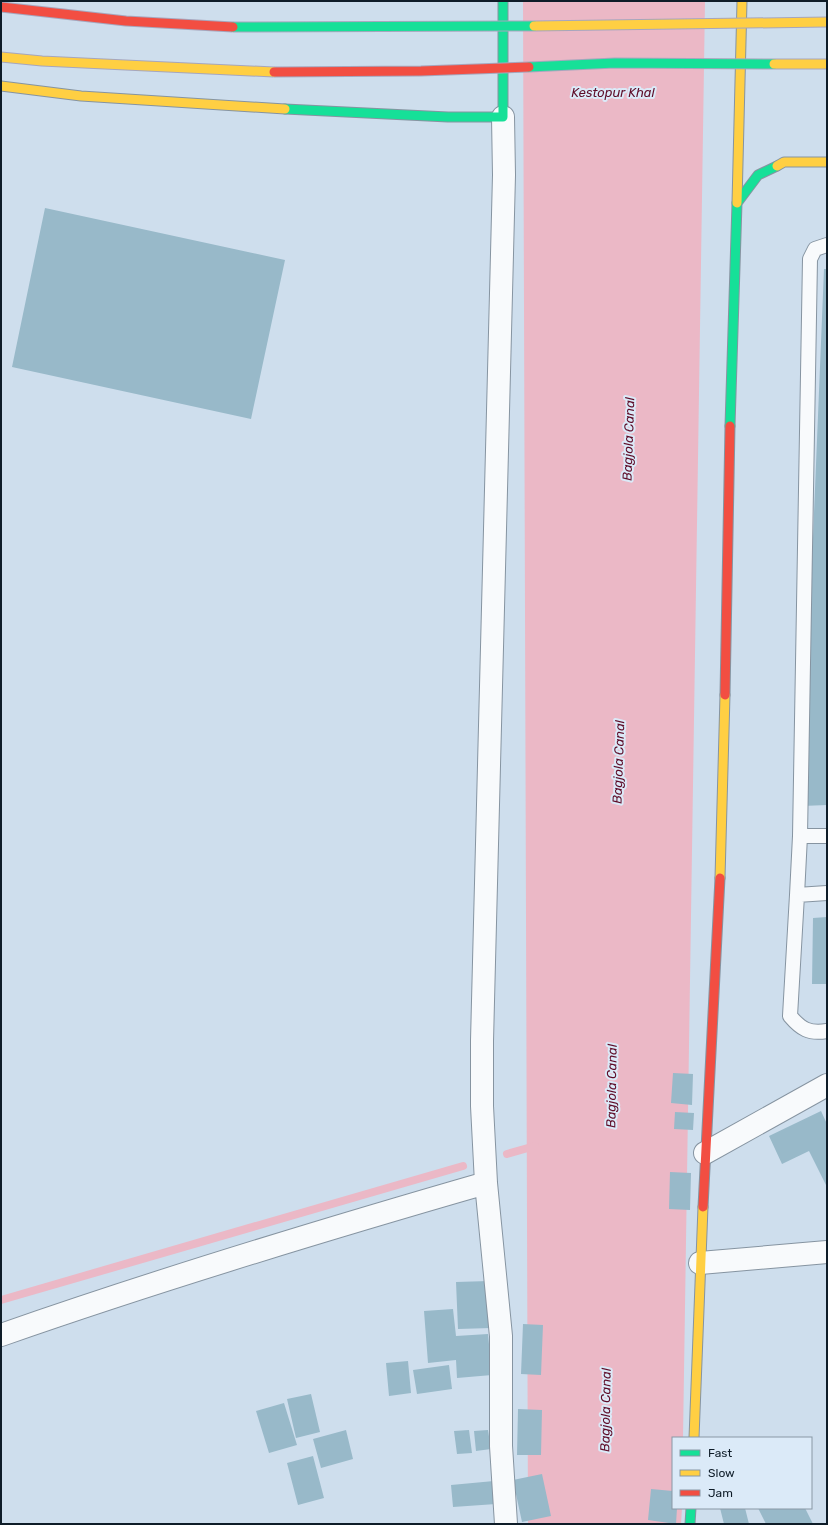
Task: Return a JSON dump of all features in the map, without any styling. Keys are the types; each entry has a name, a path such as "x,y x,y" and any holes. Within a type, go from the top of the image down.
{"street":[{"path":"503,1 504,175 482,1042 482,1106 486,1183 501,1336 501,1446 506,1524"},
{"path":"694,1437 705,1153 723,832 731,371 742,1"},
{"path":"1,7 126,21 234,27 496,27 827,22"},
{"path":"1,57 42,61 281,72 421,71 615,63 827,64"},
{"path":"1,86 81,96 112,98 424,116 503,117"},
{"path":"737,203 758,175 784,162 827,162"},
{"path":"705,1153 827,1086"},
{"path":"1,1334 140,1287 348,1223 486,1183"},
{"path":"700,1263 827,1252"},
{"path":"690,1524 691,1509"}],"lane":[{"path":"827,245 815,249 810,259 800,836 790,1016 800,1028 818,1033 827,1031"},
{"path":"800,836 827,836"},
{"path":"797,895 827,893"}],"water":[{"name":"Kestopur Khal","path":"523,1 705,1 683,1437 672,1437 672,1509 682,1509 681,1524 528,1524"}],"building":[{"path":"45,208 285,260 251,419 12,367"},
{"path":"824,269 827,269 827,805 802,806"},
{"path":"827,917 827,984 812,984 813,918"},
{"path":"673,1073 693,1074 692,1105 671,1103"},
{"path":"821,1111 827,1124 827,1187 809,1151 782,1164 769,1136"},
{"path":"675,1112 694,1113 693,1130 674,1129"},
{"path":"670,1172 691,1173 690,1210 669,1209"},
{"path":"489,1281 491,1328 458,1329 456,1282"},
{"path":"453,1309 456,1336 488,1334 492,1375 457,1378 456,1360 428,1363 424,1311"},
{"path":"523,1324 543,1325 541,1375 521,1374"},
{"path":"408,1361 411,1393 389,1396 386,1363"},
{"path":"449,1365 452,1389 417,1394 413,1370"},
{"path":"311,1394 320,1432 296,1438 287,1399"},
{"path":"284,1403 297,1445 269,1453 256,1411"},
{"path":"518,1409 542,1410 541,1455 517,1455"},
{"path":"346,1430 353,1459 321,1468 313,1439"},
{"path":"469,1430 472,1453 457,1454 454,1431"},
{"path":"488,1430 491,1449 476,1451 474,1431"},
{"path":"313,1456 324,1498 298,1505 287,1463"},
{"path":"542,1474 551,1516 522,1522 513,1480"},
{"path":"494,1481 496,1504 453,1507 451,1485"},
{"path":"651,1489 672,1491 672,1509 677,1509 676,1524 648,1520"},
{"path":"720,1509 745,1509 749,1524 724,1524"},
{"path":"758,1509 806,1509 813,1524 766,1524"}],"waterway":[{"path":"507,1154 535,1146"},
{"path":"1,1300 463,1166"}],"traffic: fast":[{"path":"285,109 448,117 503,117 503,1"},
{"path":"233,27 534,26"},
{"path":"529,67 615,63 774,64"},
{"path":"730,426 737,203 758,175 777,166"},
{"path":"690,1524 691,1509"}],"traffic: slow":[{"path":"737,203 742,1"},
{"path":"534,26 827,22"},
{"path":"1,57 42,61 274,72"},
{"path":"774,64 827,64"},
{"path":"1,86 81,96 285,109"},
{"path":"777,166 784,162 827,162"},
{"path":"720,878 725,695"},
{"path":"694,1437 703,1207"}],"traffic: jam":[{"path":"1,7 126,21 233,27"},
{"path":"274,72 421,71 529,67"},
{"path":"725,695 730,426"},
{"path":"703,1207 720,878"}],"water label":[{"name":"Bagjola Canal","path":"628,439"},
{"name":"Bagjola Canal","path":"618,762"},
{"name":"Bagjola Canal","path":"611,1086"},
{"name":"Bagjola Canal","path":"605,1410"}]}
